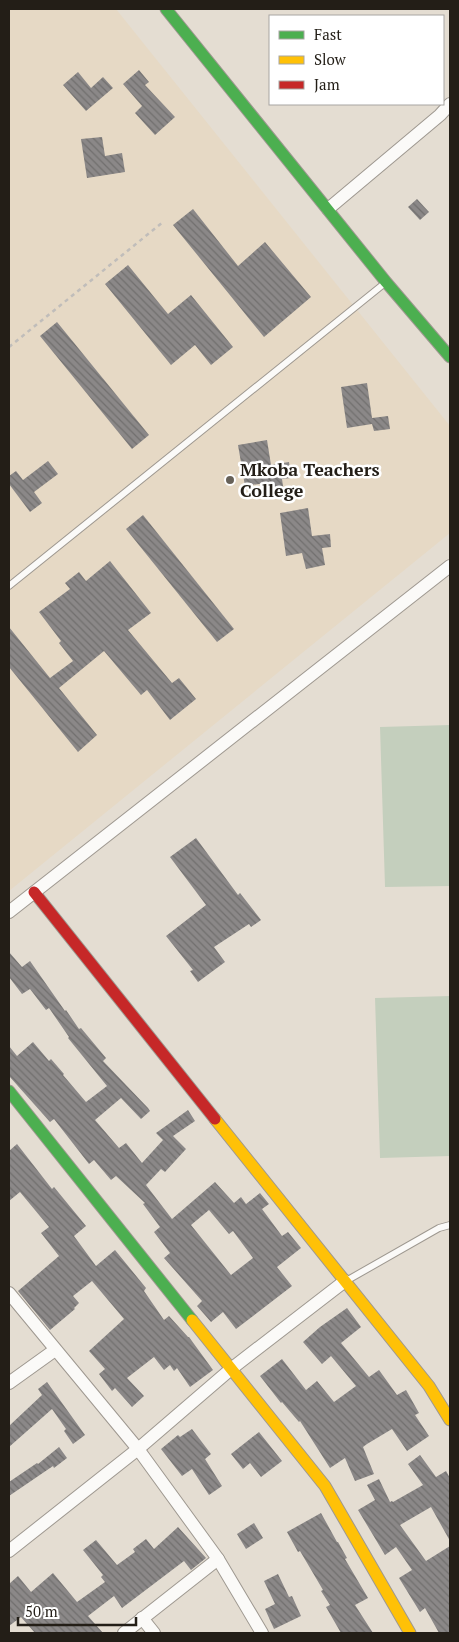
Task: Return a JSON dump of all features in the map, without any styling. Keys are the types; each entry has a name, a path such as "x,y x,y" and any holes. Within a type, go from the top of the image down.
{"street":[{"path":"166,9 386,282 450,357"},
{"path":"328,209 445,119 450,104"},
{"path":"9,912 450,566"},
{"path":"34,892 429,1386 450,1420"},
{"path":"9,1092 306,1460 324,1486 410,1633"},
{"path":"9,1551 138,1449 231,1369 344,1281"},
{"path":"9,1293 138,1449 218,1559 262,1633"},
{"path":"9,1383 55,1350"},
{"path":"124,1633 218,1559"},
{"path":"142,1618 154,1633"}],"lane":[{"path":"9,586 386,282"},
{"path":"344,1281 439,1228 450,1225"}],"path":[{"path":"9,347 162,222"}],"shaded area":[{"name":"Mkoba Teachers College","path":"9,9 116,9 450,426 450,533 9,891"}],"green space":[{"path":"450,725 450,886 385,887 380,727"},
{"path":"450,996 450,1156 380,1158 375,998"}],"building":[{"path":"139,70 149,82 145,85 175,117 155,135 135,113 142,106 123,84"},
{"path":"78,72 91,88 103,77 113,88 86,111 63,85"},
{"path":"102,137 105,156 122,153 125,172 87,178 81,139"},
{"path":"417,199 429,212 420,220 408,207"},
{"path":"193,209 238,266 265,242 311,297 264,337 173,225"},
{"path":"128,265 168,314 191,295 233,347 211,365 195,345 171,365 105,284"},
{"path":"57,322 149,435 132,449 40,336"},
{"path":"367,383 372,418 388,416 390,429 374,431 372,424 347,428 341,387"},
{"path":"267,440 271,465 289,462 291,478 282,479 284,493 267,496 265,483 245,486 238,445"},
{"path":"48,461 58,474 34,492 42,503 30,512 9,484 9,476 16,471 23,480"},
{"path":"308,508 312,536 330,534 331,547 322,548 325,565 306,569 302,553 286,556 280,513"},
{"path":"143,515 234,629 217,642 126,529"},
{"path":"110,561 151,613 128,630 172,683 179,678 196,699 170,720 147,690 141,695 104,651 59,688 97,735 78,752 9,667 9,627 50,678 73,661 59,643 61,641 39,612 70,589 65,583 79,572 86,581"},
{"path":"196,838 238,895 240,893 261,920 251,927 249,924 214,947 225,962 198,982 190,971 193,970 166,936 206,905 170,857"},
{"path":"9,952 22,967 30,961 79,1029 81,1028 106,1058 103,1061 150,1111 141,1119 121,1098 95,1120 119,1148 126,1143 142,1163 163,1140 156,1133 188,1110 195,1121 173,1136 186,1149 165,1172 161,1169 146,1185 172,1219 215,1182 234,1203 241,1197 246,1204 260,1193 269,1204 262,1209 282,1236 288,1232 301,1248 277,1267 292,1286 236,1329 223,1312 211,1322 197,1306 202,1301 164,1258 170,1253 154,1232 160,1227 143,1204 145,1203 116,1176 111,1180 94,1160 89,1164 54,1119 50,1122 9,1076 9,1046 17,1056 33,1042 49,1061 51,1059 86,1102 107,1086 68,1038 49,1008 46,1010 30,989 22,994 9,977","holes":["209,1210 229,1234 233,1231 253,1258 231,1275 191,1225"]},
{"path":"17,1144 52,1189 54,1187 86,1226 74,1236 96,1266 115,1250 146,1288 144,1291 164,1320 169,1316 189,1337 213,1370 190,1387 177,1368 174,1371 170,1365 164,1370 154,1357 127,1378 144,1396 132,1407 115,1388 112,1391 99,1374 105,1369 89,1351 124,1319 92,1281 73,1296 79,1303 75,1309 50,1330 18,1291 59,1256 41,1233 49,1227 20,1192 9,1201 9,1151"},
{"path":"347,1308 361,1327 341,1343 369,1377 379,1370 397,1395 406,1390 419,1413 415,1415 429,1436 407,1451 392,1429 367,1444 363,1447 374,1474 355,1481 345,1458 330,1468 300,1421 281,1403 260,1376 282,1359 306,1390 317,1381 334,1402 356,1386 331,1356 322,1364 303,1342"},
{"path":"47,1382 85,1435 73,1444 64,1431 66,1429 52,1409 9,1447 9,1426 42,1395 38,1389"},
{"path":"192,1429 211,1454 205,1459 222,1486 209,1495 192,1469 182,1476 161,1449 178,1435 180,1437"},
{"path":"259,1432 282,1461 261,1477 250,1463 243,1469 231,1454"},
{"path":"59,1447 67,1458 9,1496 9,1482 38,1464"},
{"path":"420,1455 436,1477 446,1471 450,1478 450,1541 431,1507 400,1525 426,1561 450,1546 450,1633 439,1633 425,1608 420,1612 399,1578 412,1570 396,1547 385,1555 358,1510 375,1500 367,1485 379,1479 390,1502 423,1485 408,1464"},
{"path":"321,1513 368,1598 355,1605 373,1633 341,1633 326,1607 330,1605 321,1591 323,1590 287,1532"},
{"path":"254,1523 263,1538 246,1549 237,1534"},
{"path":"178,1527 206,1558 191,1570 184,1561 122,1608 114,1596 88,1616 103,1633 35,1633 21,1617 9,1626 9,1584 18,1576 31,1592 53,1573 77,1602 105,1582 101,1577 103,1575 83,1550 96,1540 117,1565 135,1552 133,1549 146,1539 154,1549"},
{"path":"278,1574 289,1597 292,1596 301,1616 274,1629 265,1609 275,1604 264,1581"}],"traffic: fast":[{"path":"166,9 386,282 450,357"},
{"path":"9,1091 192,1320"}],"traffic: slow":[{"path":"215,1119 429,1386 450,1420"},
{"path":"192,1320 325,1486 410,1633"}],"traffic: jam":[{"path":"34,892 215,1119"}],"place":[{"name":"Mkoba Teachers College","path":"230,480"}]}
